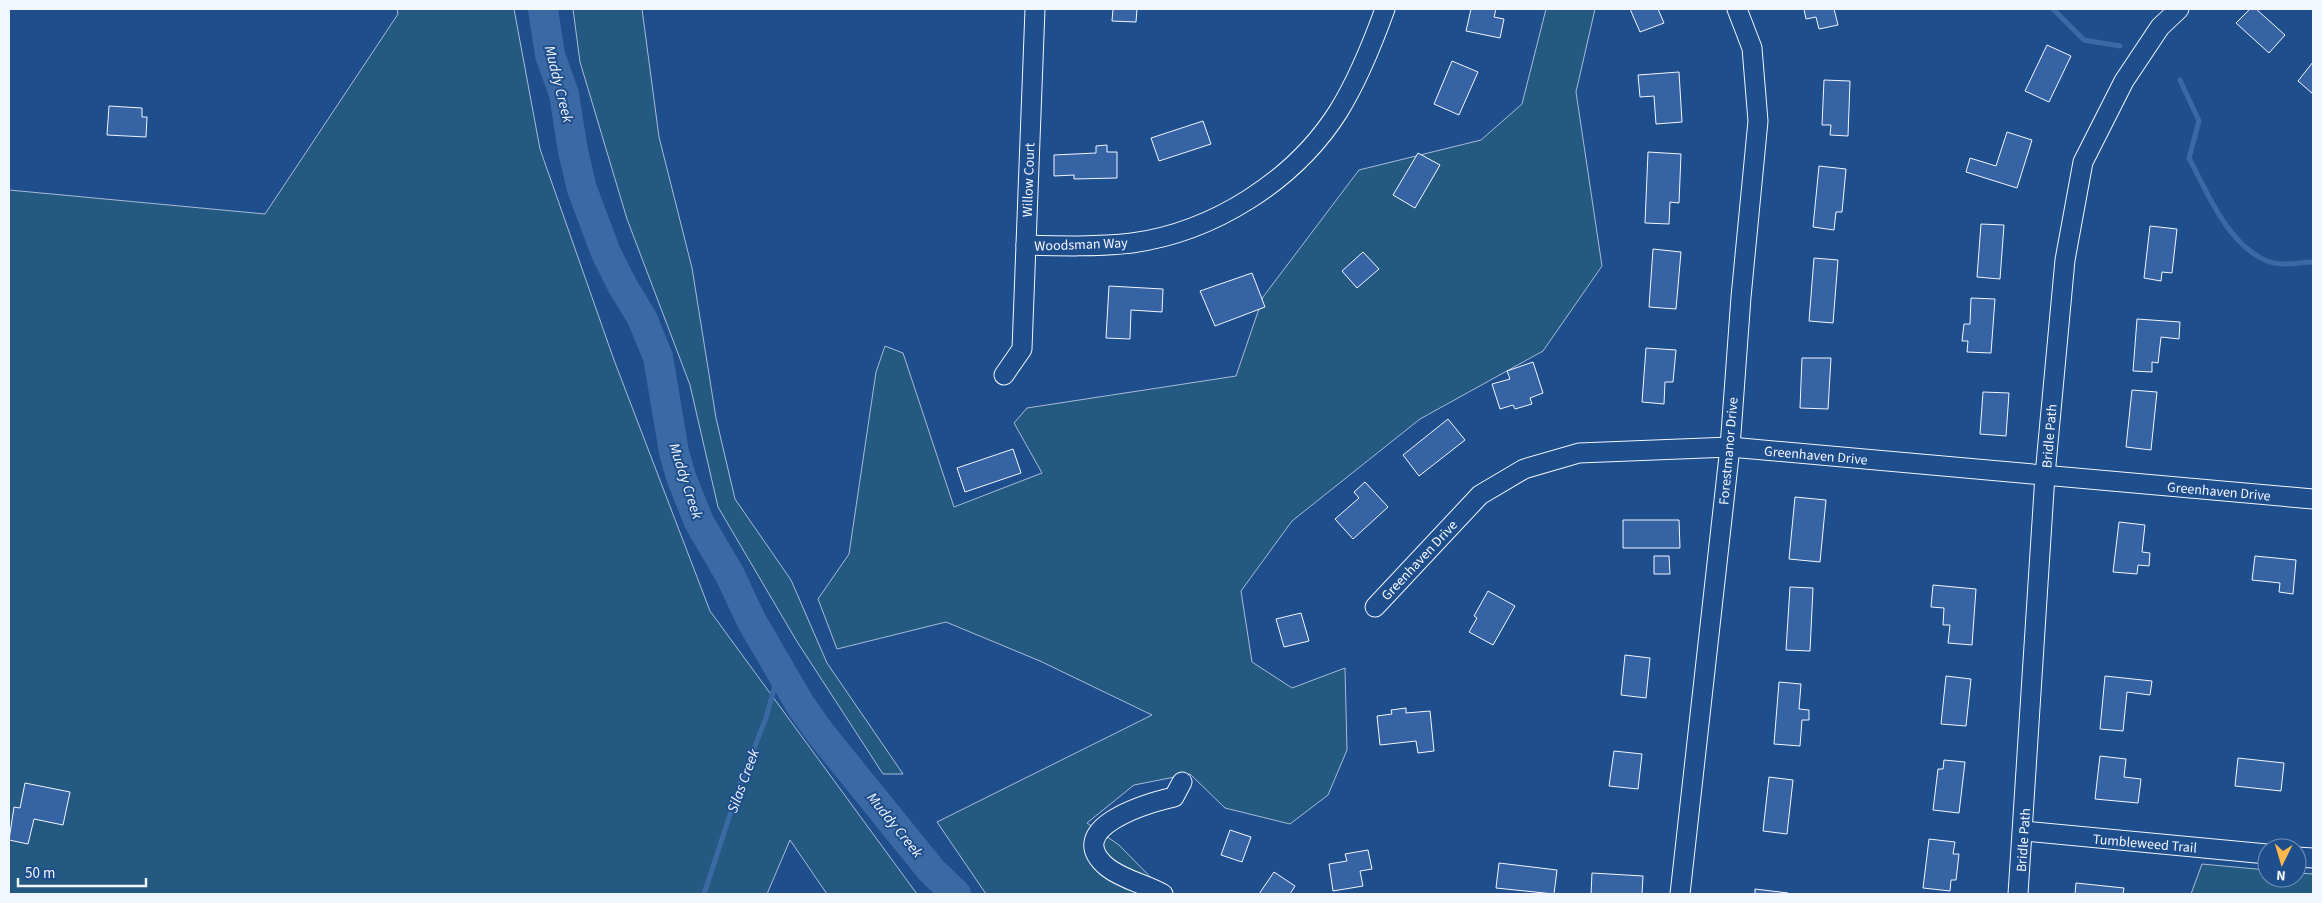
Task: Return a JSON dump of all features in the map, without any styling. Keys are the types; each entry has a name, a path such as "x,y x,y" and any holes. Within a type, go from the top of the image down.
{"street":[{"name":"Willow Court","path":"1004,375 1022,348 1035,9"},
{"name":"Woodsman Way","path":"1026,245 1084,246 1143,240 1208,220 1260,191 1314,144 1337,113 1357,78 1385,9"},
{"name":"Forestmanor Drive","path":"1680,894 1730,447 1741,297 1758,122 1752,48 1737,9"},
{"name":"Bridle Path","path":"2018,894 2024,832 2045,475 2065,260 2083,162 2124,81 2160,27 2179,9"},
{"name":"Greenhaven Drive","path":"1375,607 1480,494 1524,469 1579,453 1730,447 2313,499"},
{"path":"1163,894 1108,868 1097,855 1095,845 1097,835 1110,821 1121,815 1174,797 1182,782"},
{"name":"Tumbleweed Trail","path":"2024,832 2257,853"}],"shaded area":[{"path":"397,9 514,9 540,149 614,360 710,611 917,894 827,894 790,840 767,894 9,894 9,190 265,214 398,14"},
{"path":"573,9 642,9 659,137 692,268 716,418 735,499 791,580 827,663 903,774 883,774 796,640 718,507 690,385 627,219 580,62"},
{"path":"1546,9 1595,9 1576,92 1602,266 1543,351 1420,419 1292,521 1241,591 1252,662 1292,688 1345,668 1347,750 1328,795 1290,824 1225,808 1190,774 1134,785 1087,823 1119,845 1167,894 986,894 937,822 1152,715 1040,661 946,622 837,649 818,599 849,554 876,372 885,346 903,353 954,507 1042,473 1014,423 1027,408 1236,376 1263,297 1359,170 1481,140 1522,104"},
{"path":"2202,864 2257,869 2257,888 2307,888 2307,874 2313,874 2313,894 2191,894"}],"building":[{"path":"1113,9 1137,9 1136,22 1112,21"},
{"path":"1471,9 1496,9 1494,17 1504,19 1500,38 1466,31"},
{"path":"1630,9 1658,9 1664,23 1640,32"},
{"path":"1804,9 1834,9 1838,25 1819,29 1816,17 1806,19"},
{"path":"2250,9 2256,9 2285,35 2269,53 2236,23"},
{"path":"2047,45 2071,56 2049,102 2025,91"},
{"path":"1452,61 1478,72 1459,115 1434,104"},
{"path":"2313,62 2313,94 2298,81"},
{"path":"1679,72 1682,122 1656,124 1654,96 1640,97 1638,75"},
{"path":"1824,80 1850,81 1848,136 1830,135 1831,125 1822,125"},
{"path":"109,106 142,108 142,117 147,117 146,137 107,135"},
{"path":"1203,121 1211,144 1159,161 1151,138"},
{"path":"2007,132 2032,140 2017,188 1966,172 1970,158 1996,166"},
{"path":"1107,145 1107,152 1117,152 1117,178 1074,179 1074,175 1054,176 1054,155 1096,153 1096,146"},
{"path":"1648,152 1681,154 1679,203 1670,202 1669,224 1645,223"},
{"path":"1418,153 1440,165 1415,208 1393,195"},
{"path":"1819,166 1846,169 1842,212 1836,212 1834,230 1813,227"},
{"path":"1981,224 2004,225 2000,279 1977,277"},
{"path":"2150,226 2177,229 2172,273 2162,272 2161,281 2144,278"},
{"path":"1653,249 1681,252 1676,309 1649,307"},
{"path":"1363,252 1379,269 1357,288 1342,271"},
{"path":"1814,258 1838,260 1833,323 1809,321"},
{"path":"1252,273 1265,307 1215,326 1200,291"},
{"path":"1109,286 1163,289 1162,312 1131,310 1130,339 1106,338"},
{"path":"1971,298 1995,299 1991,353 1967,352 1968,341 1962,341 1964,324 1970,324"},
{"path":"2137,319 2180,322 2179,339 2161,337 2158,363 2152,362 2152,372 2133,371"},
{"path":"1646,348 1676,350 1673,382 1665,382 1664,404 1642,402"},
{"path":"1802,358 1831,358 1828,409 1800,408"},
{"path":"1533,362 1543,393 1530,398 1532,404 1515,409 1513,405 1500,409 1492,384 1510,379 1507,371"},
{"path":"2132,390 2157,392 2151,450 2126,447"},
{"path":"1983,392 2009,393 2006,436 1980,434"},
{"path":"1448,419 1465,440 1419,476 1403,455"},
{"path":"1013,449 1021,473 965,492 957,468"},
{"path":"1365,482 1388,507 1353,539 1335,519 1359,498 1354,492"},
{"path":"1795,497 1826,500 1820,562 1789,559"},
{"path":"1623,520 1679,520 1680,548 1623,548"},
{"path":"2119,522 2145,525 2142,552 2150,553 2149,566 2138,565 2137,574 2113,572"},
{"path":"1654,556 1669,556 1670,574 1654,574"},
{"path":"2255,556 2296,560 2293,594 2279,592 2280,583 2252,580"},
{"path":"1933,585 1976,589 1972,645 1948,643 1950,625 1943,625 1944,608 1931,607"},
{"path":"1790,587 1813,588 1810,651 1786,650"},
{"path":"1488,591 1515,606 1493,645 1469,632 1477,618 1474,616"},
{"path":"1301,613 1309,641 1284,647 1276,619"},
{"path":"1625,655 1650,658 1646,698 1621,695"},
{"path":"1946,676 1971,679 1966,726 1941,724"},
{"path":"2105,676 2152,681 2150,695 2127,692 2123,731 2100,729"},
{"path":"1779,682 1801,684 1799,709 1809,710 1809,720 1802,720 1800,746 1774,744"},
{"path":"1406,708 1406,713 1430,711 1434,751 1418,753 1416,741 1380,745 1377,716 1392,714 1391,710"},
{"path":"1614,751 1642,754 1638,789 1609,786"},
{"path":"2100,756 2126,759 2124,777 2141,779 2138,803 2095,799"},
{"path":"2238,758 2284,763 2281,791 2235,786"},
{"path":"1944,760 1965,762 1959,813 1933,810 1938,769 1943,769"},
{"path":"1769,777 1793,780 1787,834 1763,831"},
{"path":"25,783 70,792 63,825 34,819 28,844 9,840 14,807 20,808"},
{"path":"1230,830 1251,837 1242,862 1221,855"},
{"path":"1929,839 1955,842 1953,854 1959,854 1956,880 1951,880 1950,891 1923,888"},
{"path":"1368,850 1372,869 1360,871 1363,886 1333,891 1329,864 1347,861 1345,854"},
{"path":"1499,863 1557,870 1554,894 1496,888"},
{"path":"1274,872 1295,886 1290,894 1259,894"},
{"path":"1592,873 1643,876 1642,894 1591,894"},
{"path":"2076,883 2124,888 2123,894 2075,894"},
{"path":"1755,889 1788,893 1788,894 1755,894"}],"waterway":[{"name":"Muddy Creek","path":"543,9 550,55 564,94 573,151 582,189 606,253 622,285 642,318 658,357 674,452 681,477 699,522 730,575 751,620 801,706 821,734 931,870 956,894"},
{"path":"2053,9 2084,40 2120,46"},
{"path":"2180,80 2199,121 2189,158 2230,231 2253,253 2267,261 2284,264 2313,262"},
{"name":"Silas Creek","path":"704,894 740,784 766,718 780,667"}]}
